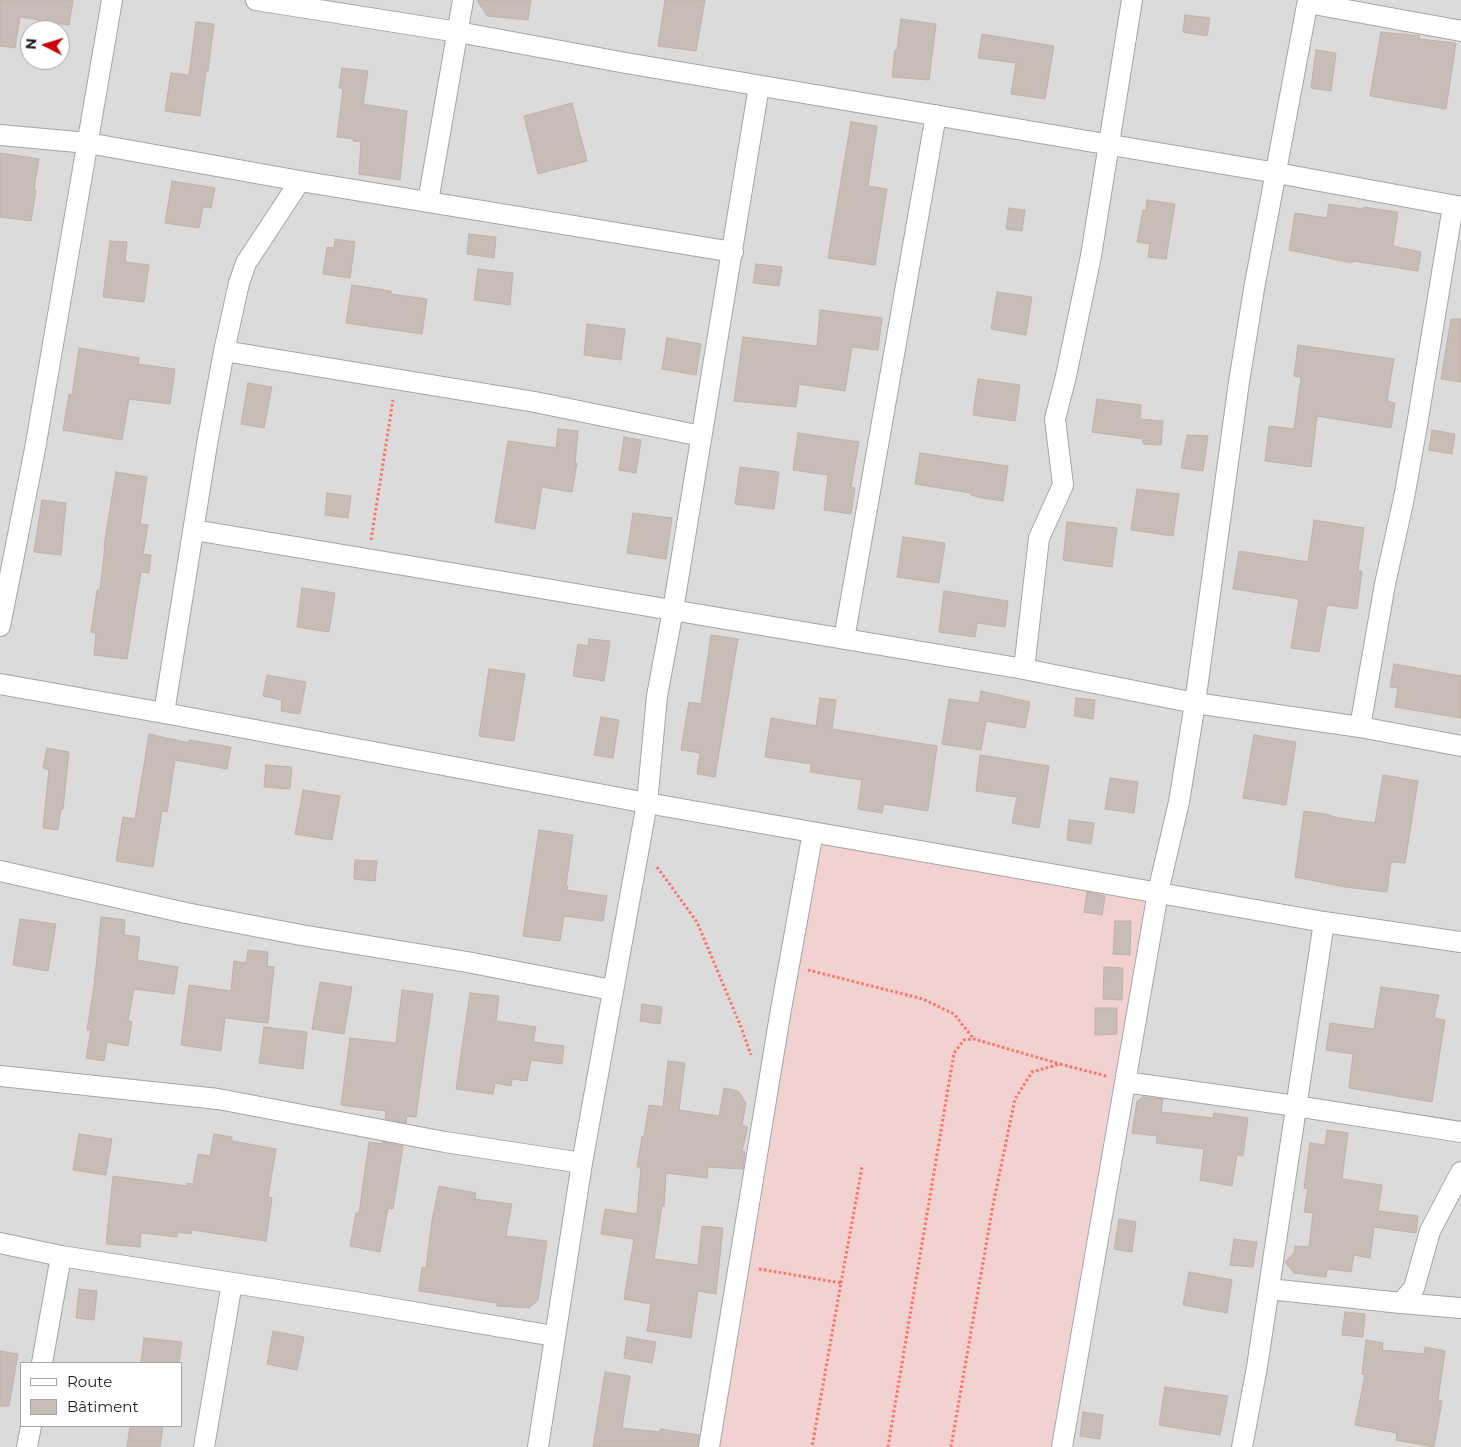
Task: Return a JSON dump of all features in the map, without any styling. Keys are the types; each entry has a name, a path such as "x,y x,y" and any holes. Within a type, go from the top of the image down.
{"street":[{"path":"0,626 34,448 88,143 100,58 112,0"},
{"path":"256,0 458,32 760,86 1277,173 1457,206 1418,425 1385,584 1360,727"},
{"path":"428,202 463,0"},
{"path":"1024,669 1039,538 1063,485 1055,419 1091,256 1132,0"},
{"path":"1062,1447 1158,892 1179,802 1195,703 1239,382 1254,289 1308,1 1461,31"},
{"path":"538,1447 582,1163 647,803 657,696 760,86"},
{"path":"844,639 936,115"},
{"path":"0,135 88,143 300,181 732,252"},
{"path":"164,712 224,351 239,283 246,263 300,181"},
{"path":"224,351 535,402 701,436"},
{"path":"194,530 1024,669 1195,703 1360,727 1461,746"},
{"path":"0,684 164,712 647,803 1324,922 1461,942"},
{"path":"709,1447 813,832"},
{"path":"0,871 186,913 301,935 467,962 612,990"},
{"path":"1242,1447 1257,1367 1324,922"},
{"path":"0,1076 218,1098 445,1142 582,1163"},
{"path":"1125,1082 1461,1132"},
{"path":"1400,1303 1414,1288 1430,1232 1461,1172"},
{"path":"0,1243 61,1256 554,1336"},
{"path":"42,1362 61,1256"},
{"path":"204,1447 232,1283"},
{"path":"1269,1289 1461,1308"},
{"path":"27,1447 31,1427"}],"path":[{"path":"368,559 396,380"},
{"path":"640,844 697,922 754,1062"},
{"path":"789,965 923,999 954,1014 974,1039"},
{"path":"888,1447 954,1053 964,1040 974,1039 1125,1082"},
{"path":"951,1447 993,1206 1015,1099 1032,1072 1060,1064"},
{"path":"812,1447 862,1167"},
{"path":"739,1266 840,1283"}],"shaded area":[{"path":"0,0 1461,0 1461,1447 0,1447"},
{"path":"824,824 1167,884 1068,1447 719,1447"}],"building":[{"path":"0,0 73,0 70,20 38,20 20,17 15,48 0,46"},
{"path":"477,0 531,0 528,20 487,16"},
{"path":"665,0 705,0 696,51 658,46"},
{"path":"1185,15 1210,18 1207,36 1183,32"},
{"path":"901,19 936,24 929,80 892,77"},
{"path":"196,22 214,24 200,116 165,111 171,73 189,75"},
{"path":"1381,32 1420,36 1419,39 1456,43 1446,109 1370,96"},
{"path":"982,34 1054,46 1045,99 1011,94 1016,63 978,58"},
{"path":"1316,50 1336,53 1331,91 1311,88"},
{"path":"342,68 368,71 363,104 407,111 400,180 359,174 361,142 353,141 354,139 337,137 343,89 339,88"},
{"path":"572,103 587,161 538,174 524,116"},
{"path":"851,122 877,126 868,186 887,189 875,265 828,258"},
{"path":"0,153 39,159 31,221 0,217"},
{"path":"172,181 215,188 211,208 203,207 199,228 165,223"},
{"path":"1147,200 1175,204 1166,259 1148,257 1150,244 1137,242 1143,210 1146,211"},
{"path":"1329,204 1398,212 1393,246 1421,252 1418,271 1353,261 1352,263 1289,250 1295,213 1327,218"},
{"path":"1009,208 1025,210 1022,231 1006,229"},
{"path":"469,234 496,237 494,258 467,254"},
{"path":"335,239 355,242 350,278 323,274 327,247 334,248"},
{"path":"110,241 127,242 125,262 149,265 144,302 103,297"},
{"path":"756,264 782,267 779,286 753,283"},
{"path":"478,269 513,273 510,305 474,300"},
{"path":"352,285 391,291 391,294 427,299 422,334 346,323"},
{"path":"997,292 1032,297 1026,335 991,329"},
{"path":"820,310 882,318 878,350 852,347 845,391 799,384 796,407 734,401 743,337 817,346"},
{"path":"1451,319 1461,319 1461,382 1441,379"},
{"path":"587,324 625,329 621,360 584,355"},
{"path":"667,338 701,344 696,375 662,369"},
{"path":"1298,345 1394,359 1387,401 1395,403 1391,428 1317,416 1311,467 1265,461 1269,426 1294,429 1301,377 1294,376"},
{"path":"79,348 139,358 138,364 175,369 170,404 129,399 122,440 63,430 69,394 72,395"},
{"path":"978,379 1020,385 1015,421 973,415"},
{"path":"248,383 272,387 264,428 241,424"},
{"path":"1097,399 1141,405 1140,419 1163,421 1161,445 1143,444 1143,439 1092,432"},
{"path":"558,429 578,431 575,463 577,463 572,492 542,487 535,529 495,522 508,441 556,448"},
{"path":"1432,430 1455,434 1452,454 1429,450"},
{"path":"798,433 859,442 851,487 855,488 851,514 824,510 828,475 793,470"},
{"path":"1187,435 1208,436 1203,471 1181,468"},
{"path":"624,437 641,440 636,473 619,470"},
{"path":"920,453 1008,466 1003,501 982,498 971,495 971,493 915,484"},
{"path":"740,467 779,472 774,509 735,504"},
{"path":"116,472 147,477 140,524 148,525 143,554 151,555 149,573 141,572 127,659 94,655 96,633 91,632 97,590 100,590 104,546"},
{"path":"1137,489 1179,494 1173,536 1131,530"},
{"path":"327,493 351,496 348,518 325,515"},
{"path":"42,500 66,503 61,555 34,552"},
{"path":"633,513 672,518 666,559 627,553"},
{"path":"1314,520 1364,528 1358,571 1362,571 1357,609 1327,605 1319,652 1291,648 1299,599 1233,589 1239,551 1308,562"},
{"path":"1067,522 1117,528 1112,567 1063,560"},
{"path":"903,537 945,543 939,583 897,577"},
{"path":"302,588 335,593 329,632 297,627"},
{"path":"944,591 1008,601 1005,627 977,623 975,637 939,632"},
{"path":"711,635 738,639 715,777 697,774 700,753 681,750 689,702 701,704"},
{"path":"589,639 610,641 604,681 573,676 578,644 588,646"},
{"path":"1394,664 1461,676 1461,718 1395,707 1398,688 1390,687"},
{"path":"489,669 525,674 514,741 479,736"},
{"path":"267,675 306,682 300,714 281,711 282,700 263,696"},
{"path":"981,691 1030,702 1025,728 986,721 981,750 942,744 949,699 979,703"},
{"path":"820,698 836,700 832,729 937,746 928,811 884,804 882,813 858,809 862,780 810,772 811,764 765,757 771,718 816,726"},
{"path":"1076,698 1095,700 1093,719 1074,716"},
{"path":"601,717 619,720 613,758 594,755"},
{"path":"149,734 189,743 189,740 231,747 227,769 175,760 167,812 162,811 153,867 116,861 123,817 135,819"},
{"path":"1254,735 1296,742 1286,805 1243,798"},
{"path":"47,748 69,752 63,809 61,809 58,830 43,828 49,770 43,768"},
{"path":"980,755 1049,766 1039,828 1012,823 1017,797 976,791"},
{"path":"266,765 292,767 290,789 264,787"},
{"path":"1383,775 1418,781 1405,863 1391,862 1387,892 1345,887 1295,877 1304,811 1375,823"},
{"path":"1110,778 1138,782 1134,813 1105,809"},
{"path":"303,790 340,796 332,840 295,834"},
{"path":"1069,820 1094,823 1091,844 1067,840"},
{"path":"539,830 573,835 567,890 607,896 603,921 564,916 560,941 523,936"},
{"path":"355,860 377,861 375,881 354,879"},
{"path":"1087,892 1105,896 1102,915 1084,912"},
{"path":"101,917 125,920 124,935 140,937 137,960 178,967 174,994 134,989 128,1021 132,1022 128,1046 107,1042 104,1061 86,1058 91,1030 87,1030 94,986"},
{"path":"20,919 56,924 48,971 13,965"},
{"path":"1115,921 1131,921 1130,955 1113,954"},
{"path":"248,950 268,952 267,966 274,967 268,1023 225,1018 221,1051 181,1045 189,985 231,991 234,961 246,963"},
{"path":"1104,967 1123,968 1122,1000 1103,999"},
{"path":"320,982 352,987 344,1034 312,1029"},
{"path":"1381,987 1439,995 1434,1018 1445,1020 1432,1102 1349,1088 1353,1054 1326,1050 1330,1023 1374,1029"},
{"path":"402,990 433,994 416,1117 407,1116 406,1123 385,1119 386,1111 341,1105 350,1038 396,1043"},
{"path":"470,993 499,996 496,1021 536,1027 533,1042 564,1046 562,1064 531,1060 527,1081 512,1079 511,1086 495,1083 493,1094 456,1089"},
{"path":"642,1004 662,1007 660,1024 640,1021"},
{"path":"1095,1008 1117,1008 1117,1034 1095,1035"},
{"path":"264,1027 307,1032 303,1069 259,1063"},
{"path":"668,1061 685,1063 679,1110 719,1116 724,1088 738,1091 746,1103 742,1125 748,1127 742,1151 745,1152 743,1169 708,1167 707,1178 666,1173 664,1206 662,1206 654,1259 698,1265 702,1226 723,1228 716,1294 698,1291 691,1338 647,1331 651,1304 624,1299 634,1239 601,1234 605,1209 637,1214 641,1167 637,1167 642,1136 644,1136 649,1105 663,1107"},
{"path":"1143,1097 1163,1099 1161,1112 1213,1118 1214,1113 1248,1118 1243,1156 1237,1155 1232,1186 1200,1180 1204,1149 1156,1143 1157,1136 1132,1133 1137,1101"},
{"path":"1327,1130 1348,1133 1342,1179 1382,1185 1378,1211 1418,1216 1416,1233 1374,1227 1370,1258 1354,1255 1351,1272 1327,1269 1326,1277 1294,1273 1285,1262 1294,1253 1295,1246 1309,1247 1313,1213 1304,1212 1308,1189 1304,1188 1310,1143 1325,1145"},
{"path":"79,1134 112,1139 106,1175 73,1170"},
{"path":"214,1134 232,1137 232,1141 276,1149 268,1197 272,1198 266,1241 192,1230 191,1234 178,1232 177,1237 141,1233 140,1247 106,1244 113,1176 187,1186 187,1183 193,1184 198,1154 210,1156"},
{"path":"369,1142 382,1144 382,1142 403,1146 393,1209 388,1208 380,1252 350,1246 356,1213 359,1213"},
{"path":"439,1186 476,1193 475,1199 512,1204 506,1236 547,1241 538,1300 529,1308 497,1306 497,1303 419,1291 422,1267 426,1268 432,1220"},
{"path":"1119,1219 1136,1222 1132,1252 1114,1249"},
{"path":"1234,1239 1257,1242 1253,1267 1230,1265"},
{"path":"1189,1272 1232,1280 1227,1313 1183,1305"},
{"path":"79,1289 97,1291 94,1320 76,1318"},
{"path":"1345,1312 1365,1314 1363,1337 1342,1335"},
{"path":"273,1331 304,1337 297,1370 267,1364"},
{"path":"627,1337 656,1342 652,1363 624,1358"},
{"path":"144,1338 182,1342 179,1362 141,1362"},
{"path":"1366,1340 1383,1343 1382,1350 1424,1354 1425,1347 1445,1351 1438,1400 1442,1401 1434,1447 1396,1440 1397,1433 1355,1425 1365,1375 1362,1374"},
{"path":"0,1351 18,1354 9,1406 0,1406"},
{"path":"605,1372 630,1376 622,1428 660,1432 660,1429 699,1435 697,1447 593,1447"},
{"path":"1165,1387 1228,1396 1220,1435 1159,1425"},
{"path":"1083,1412 1103,1415 1100,1439 1080,1436"},
{"path":"130,1427 163,1427 160,1447 127,1447"}]}
